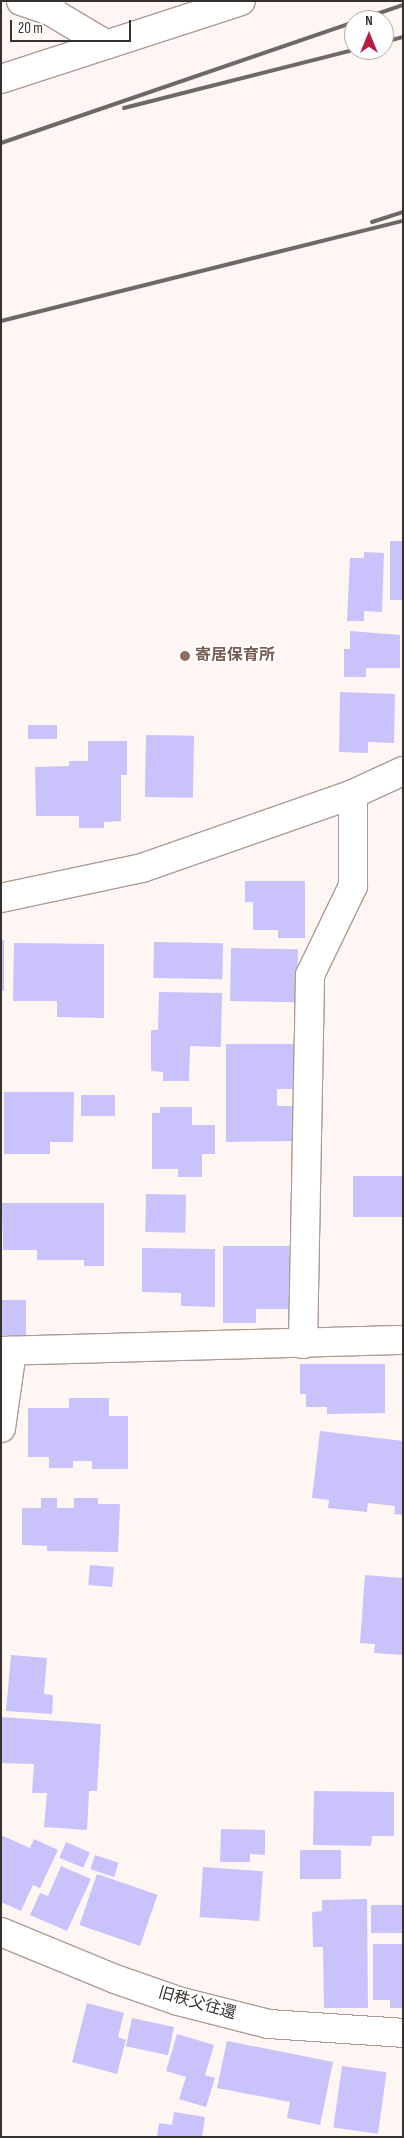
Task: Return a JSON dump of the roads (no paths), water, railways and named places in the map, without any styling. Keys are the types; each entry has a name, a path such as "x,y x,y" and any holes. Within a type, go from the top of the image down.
{"street":[{"path":"21,1 51,6 107,45"},
{"path":"1,79 241,1"},
{"path":"1,898 142,868 353,794 403,771"},
{"path":"303,1344 310,975 354,886 353,794"},
{"path":"1,1428 6,1351 403,1340"},
{"name":"旧秩父往還","path":"1,1932 115,1979 178,2000 269,2024 403,2033"}],"railway":[{"path":"388,10 403,5"},
{"path":"1,143 344,25"},
{"path":"394,39 403,37"},
{"path":"124,108 344,53"},
{"path":"372,222 403,212"},
{"path":"1,321 403,221"}],"place":[{"name":"寄居保育所","path":"185,656"}]}
